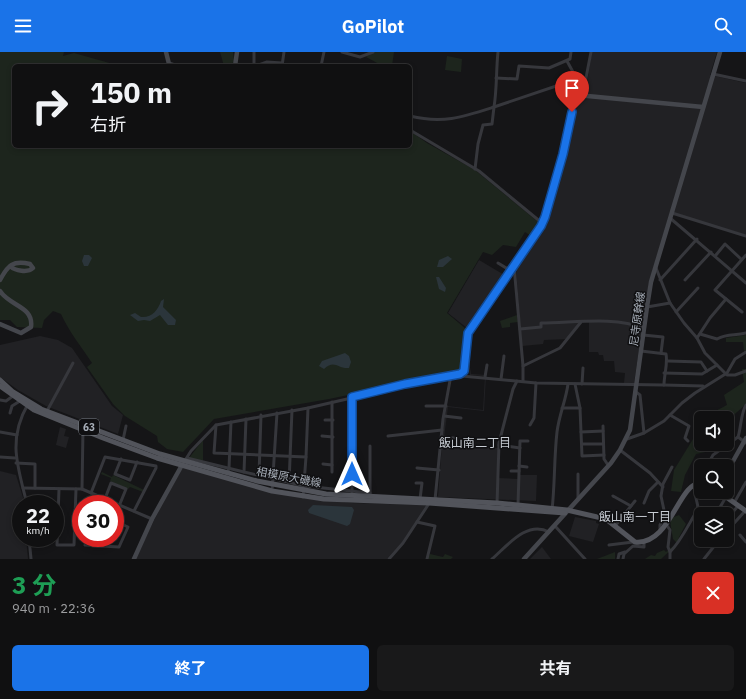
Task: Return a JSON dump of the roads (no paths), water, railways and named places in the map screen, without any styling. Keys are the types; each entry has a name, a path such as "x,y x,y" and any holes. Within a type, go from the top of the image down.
{"main road":[{"name":"相模原大磯線","path":"0,380 28,404 83,429 157,458 184,461"},
{"name":"相模原大磯線","path":"0,386 20,402 184,461 273,488 429,503 496,505"},
{"path":"633,542 644,542 651,539 660,531 677,508 687,489 694,486"},
{"name":"相模原大磯線","path":"304,491 352,494 370,497 436,499 566,511 597,519 615,526 633,542"},
{"path":"729,499 746,511"}],"street":[{"path":"166,52 169,64"},
{"path":"235,64 238,52"},
{"path":"254,52 254,64"},
{"path":"282,64 284,52"},
{"path":"321,64 324,52"},
{"path":"342,52 360,57 373,52"},
{"path":"476,169 478,144 483,125 492,124 497,90 496,78 498,52"},
{"path":"496,78 517,80 519,66 549,68 570,59 571,52"},
{"path":"460,374 464,371 468,333 542,223 549,205 577,95 580,86 586,78 591,52"},
{"name":"尼寺原幹線","path":"524,559 608,465 620,450 626,439 633,419 646,307 671,216 720,52"},
{"path":"567,61 580,86"},
{"path":"262,64 267,62 277,64"},
{"path":"713,74 746,81"},
{"path":"412,116 424,119 445,120 464,117 577,79"},
{"path":"577,95 703,107"},
{"path":"412,131 428,143 476,169 515,198 542,223"},
{"path":"671,216 746,236"},
{"path":"671,216 746,282"},
{"path":"660,280 697,239"},
{"path":"716,255 724,244 741,259"},
{"path":"684,280 711,252"},
{"path":"741,310 714,290 746,255"},
{"path":"498,263 511,271"},
{"path":"0,280 10,266"},
{"path":"514,266 523,381"},
{"path":"656,268 670,303 697,338 705,353 726,374 730,376 746,371"},
{"path":"676,312 696,289"},
{"path":"0,291 6,298 29,313 32,322 31,327 21,333 0,324"},
{"path":"697,338 710,318 726,299"},
{"path":"646,307 670,303"},
{"path":"520,329 541,328 541,323 581,322 626,322 644,328"},
{"path":"523,366 560,348 568,341 581,322"},
{"path":"700,334 717,339 725,332 735,335 746,333"},
{"path":"643,335 663,338 661,353"},
{"path":"641,351 666,354 668,361 664,372 664,385"},
{"path":"626,439 644,433 664,421 682,402 704,386 726,374 735,359 746,352"},
{"path":"501,379 502,360 504,356"},
{"path":"680,361 681,356"},
{"path":"668,361 701,362 707,371"},
{"path":"47,411 73,363"},
{"path":"485,377 487,365"},
{"path":"664,372 702,374 718,365"},
{"path":"582,369 582,384"},
{"path":"134,559 152,519 184,461 216,425 261,415 308,408 460,374 536,383 704,386"},
{"path":"389,559 403,544 429,503 436,499 442,430 451,375"},
{"path":"496,505 501,429 513,389 517,381"},
{"path":"531,425 534,418 536,383"},
{"path":"552,510 557,434 562,408 566,399 568,384"},
{"path":"575,384 580,408 582,456 604,455"},
{"path":"636,392 640,395 644,433"},
{"path":"0,400 6,401 13,396"},
{"path":"352,397 352,494"},
{"path":"10,413 12,406 20,402"},
{"path":"332,402 332,472"},
{"path":"25,495 15,458 17,435 28,404"},
{"path":"711,459 713,455 738,437 742,422 743,410 746,405"},
{"path":"427,406 446,406"},
{"path":"184,461 227,473 244,472 259,475 289,483 304,491 308,408"},
{"path":"562,408 580,408"},
{"path":"289,483 292,410"},
{"path":"273,488 277,413"},
{"path":"259,475 261,415"},
{"path":"670,415 688,426 685,438 688,440"},
{"path":"444,416 459,419"},
{"path":"244,472 246,419"},
{"path":"325,420 333,420"},
{"path":"227,473 231,422"},
{"path":"216,425 212,453 306,457"},
{"path":"123,440 126,426"},
{"path":"603,426 604,455 608,465"},
{"path":"82,489 83,429"},
{"path":"391,437 421,431 442,430"},
{"path":"0,432 17,435"},
{"path":"581,432 603,432"},
{"path":"322,436 333,436"},
{"path":"442,437 454,438"},
{"path":"734,460 745,441 738,437"},
{"path":"515,440 528,441"},
{"path":"518,507 520,441"},
{"path":"582,444 604,444"},
{"path":"499,445 520,448"},
{"path":"369,448 370,497"},
{"path":"620,450 650,473 663,487"},
{"path":"0,457 15,458"},
{"path":"91,493 105,457 156,466 134,511"},
{"path":"121,459 115,474 130,480 137,462"},
{"path":"16,463 35,464 35,488"},
{"path":"323,464 332,465"},
{"path":"519,466 526,467"},
{"path":"660,531 660,524 665,515 661,496 663,487 672,467"},
{"path":"417,468 439,470"},
{"path":"511,471 519,471"},
{"path":"578,474 578,498"},
{"path":"646,501 650,491 658,482"},
{"path":"734,507 746,482"},
{"path":"416,483 427,484"},
{"path":"420,499 422,483"},
{"path":"107,495 111,484 126,489 123,495"},
{"path":"23,488 82,489 96,495"},
{"path":"59,488 57,545 74,545 76,489"},
{"path":"612,496 631,506"},
{"path":"670,552 678,544 680,538 698,509 696,499"},
{"path":"615,526 635,501"},
{"path":"124,507 152,519"},
{"path":"734,524 746,511"},
{"path":"416,522 435,526 427,559"},
{"path":"124,524 128,526 124,535"},
{"path":"666,524 670,530 668,547 670,559"},
{"path":"555,526 585,559"},
{"path":"492,559 520,534 528,530 542,529 549,532"},
{"path":"742,536 746,542"},
{"path":"611,547 633,542"},
{"path":"623,559 624,554 633,546 644,547 644,542"},
{"path":"29,547 31,559"},
{"path":"704,559 713,547"},
{"path":"618,559 618,554 626,552"}],"district":[{"name":"飯山南二丁目","path":"475,442"},
{"name":"飯山南一丁目","path":"635,516"}]}
